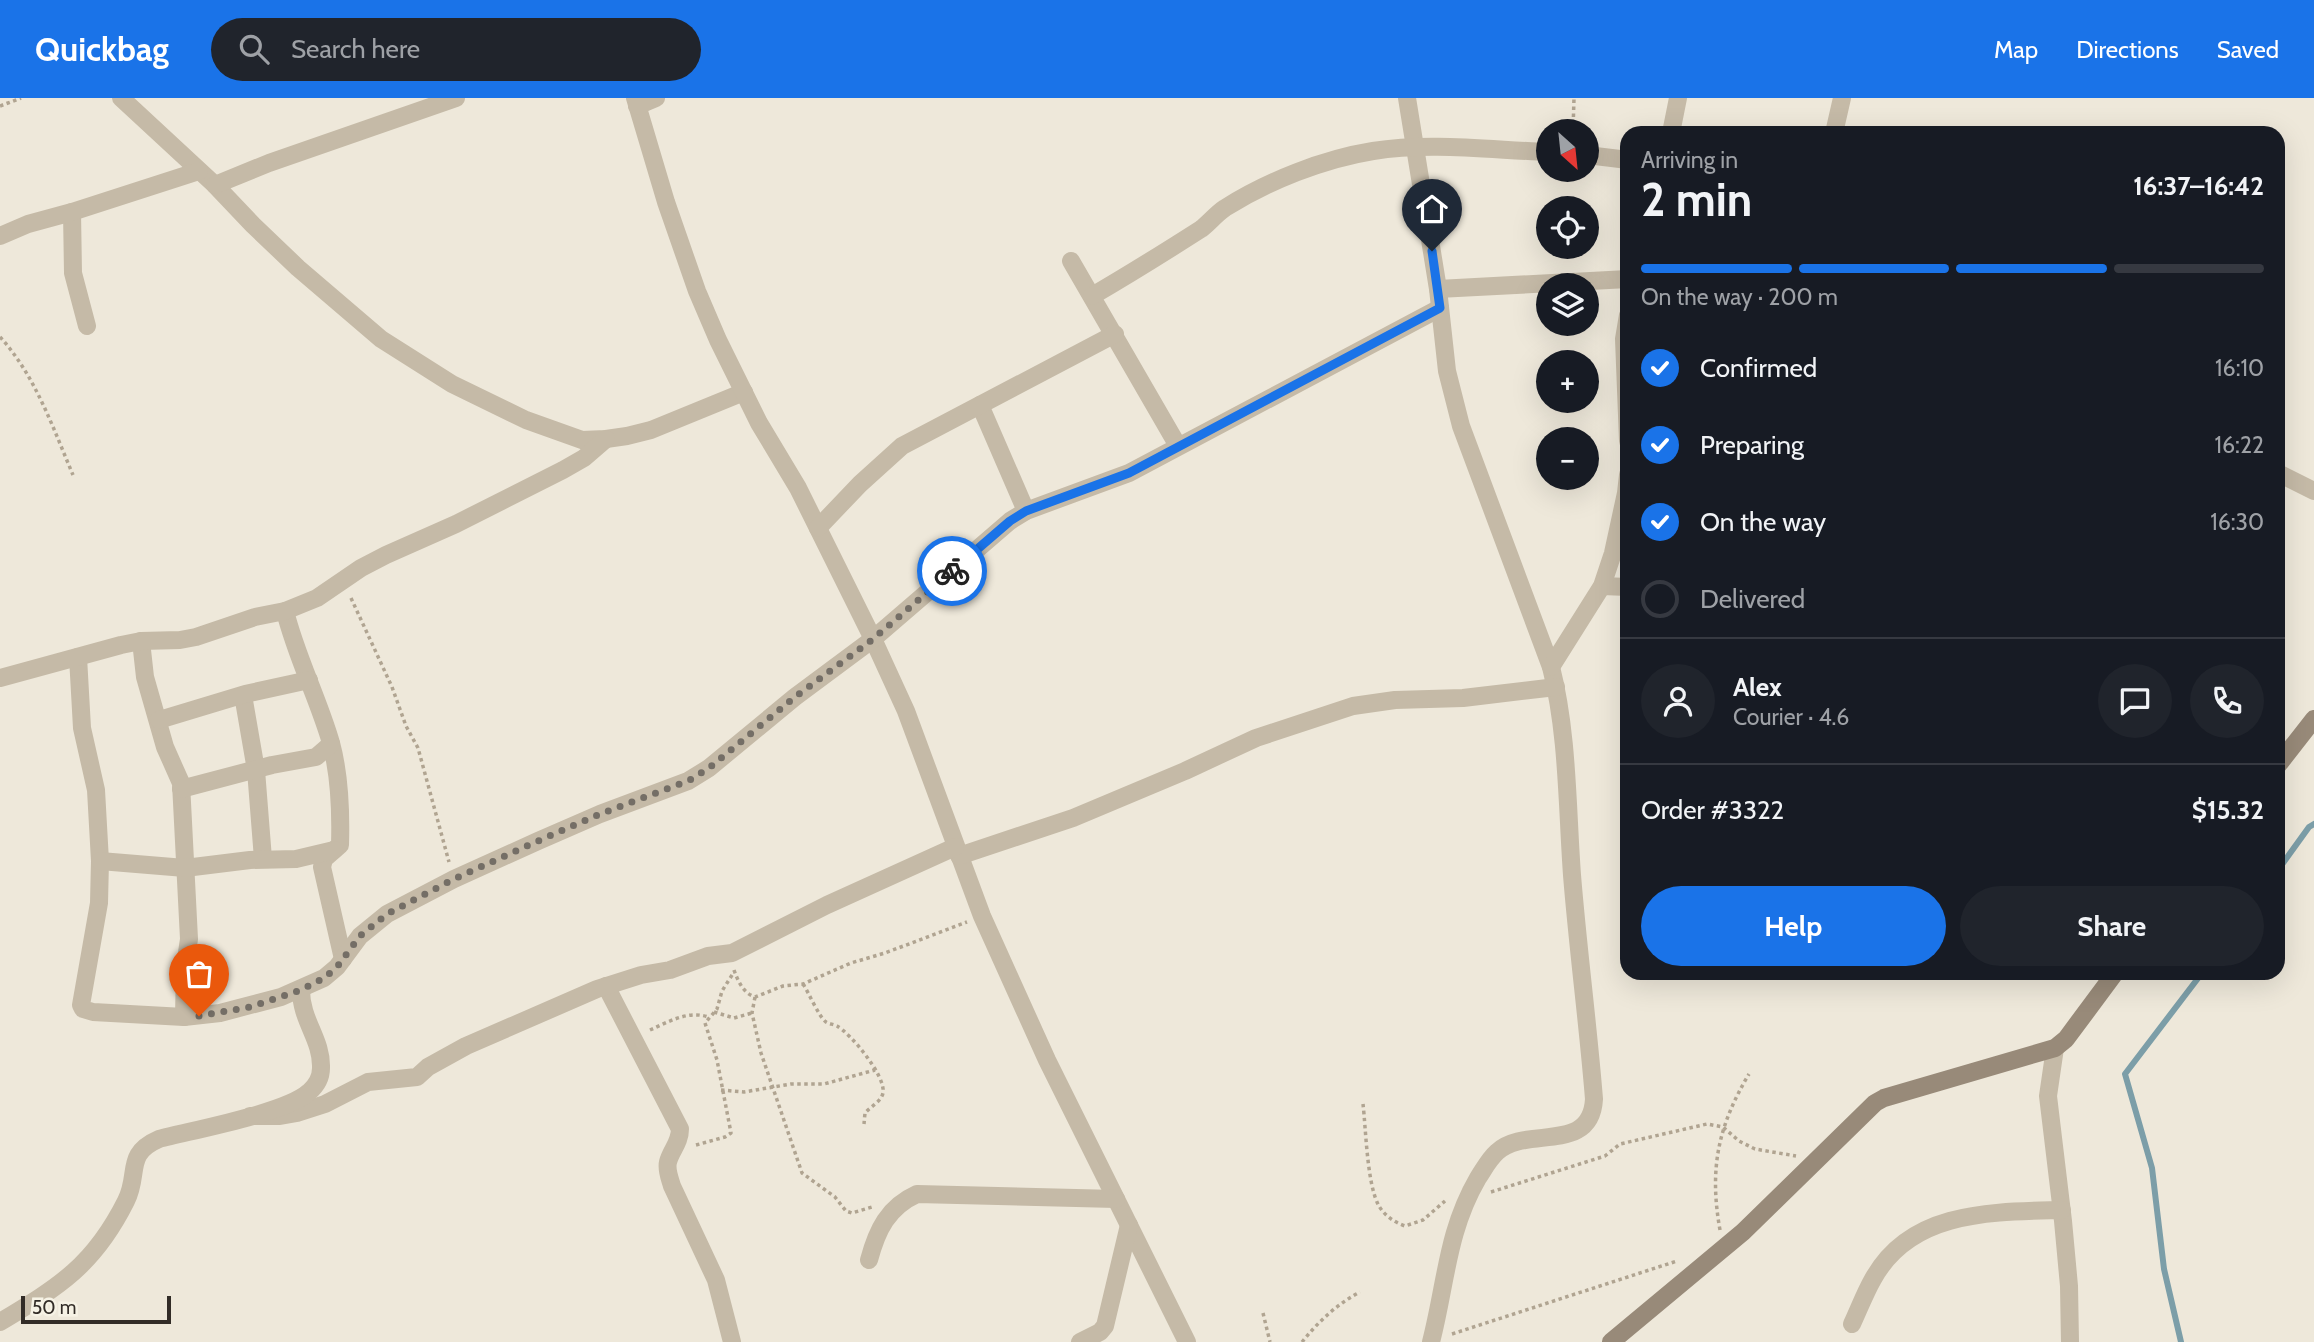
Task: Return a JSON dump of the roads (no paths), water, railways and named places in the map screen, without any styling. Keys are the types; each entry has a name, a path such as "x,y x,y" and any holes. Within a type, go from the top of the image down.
{"street":[{"path":"121,98 335,302 381,339 452,384 526,420 582,440 606,439 651,429 744,392"},
{"path":"215,185 456,98"},
{"path":"656,98 636,102 666,202 697,291 744,392 818,528 873,639 905,711 982,916 1047,1060 1187,1342"},
{"path":"1407,98 1438,289 1447,371 1461,426 1551,667 1556,687 1567,784 1577,940 1594,1109 1582,1129 1565,1135 1512,1143 1497,1151 1488,1162 1457,1219 1431,1341"},
{"path":"1672,126 1678,98"},
{"path":"1836,126 1842,98"},
{"path":"1092,296 1202,228 1222,210 1312,168 1371,151 1414,147 1536,152"},
{"path":"1600,157 1620,159"},
{"path":"0,236 28,224 200,171"},
{"path":"72,212 73,273 87,326"},
{"path":"1071,261 1178,446"},
{"path":"1438,289 1620,279"},
{"path":"78,657 82,728 96,790 100,861 99,903 81,1005 83,1009 93,1012 184,1017 250,1007 301,990 324,978 344,959 372,924 454,879 600,814 688,781 709,768 795,697 873,639 1010,521 1026,511 1118,478 1440,308"},
{"path":"818,528 860,484 902,446 1115,334"},
{"path":"980,405 1026,511"},
{"path":"0,678 141,641 180,640 215,632 255,617 285,611 317,598 386,555 456,524 563,470 584,458 606,439"},
{"path":"2285,476 2314,491"},
{"path":"1551,667 1602,586 1620,521"},
{"path":"1602,586 1620,587"},
{"path":"285,611 331,744 337,772 340,845 324,859 322,867 344,959"},
{"path":"141,641 145,677 181,789 189,939 185,966 184,1017"},
{"path":"159,720 243,695 309,680"},
{"path":"250,1116 297,1113 325,1104 368,1083 417,1077 428,1067 466,1046 606,986 670,970 708,956 732,953 827,905 957,851 1073,818 1256,738 1353,706 1395,700 1463,698 1556,687"},
{"path":"243,695 256,770 263,859"},
{"path":"2285,756 2314,719"},
{"path":"181,789 316,757 331,744"},
{"path":"100,861 185,869 263,859 296,859 334,850"},
{"path":"1611,1342 1724,1249 1875,1103 1884,1098 2055,1048 2066,1039 2110,980"},
{"path":"606,986 680,1129 680,1137 667,1164 673,1186 716,1280 732,1342"},
{"path":"0,1322 69,1277 95,1252 129,1196 138,1153 142,1149 159,1139 250,1116 291,1102 308,1093 318,1082 321,1059 301,1005 301,990"},
{"path":"2055,1048 2048,1096 2069,1286 2070,1342"},
{"path":"869,1260 881,1224 900,1203 917,1194 1116,1199"},
{"path":"1852,1324 1873,1278 1889,1255 1932,1225 1949,1219 1998,1212 2062,1210"},
{"path":"1080,1342 1100,1332 1105,1326 1129,1225"}],"waterway":[{"path":"2285,860 2314,824"},
{"path":"2181,1342 2164,1269 2152,1168 2125,1074 2197,980"}]}
